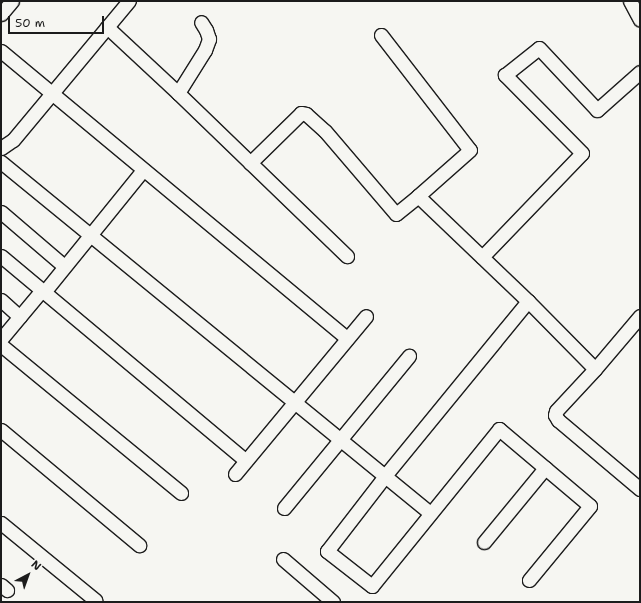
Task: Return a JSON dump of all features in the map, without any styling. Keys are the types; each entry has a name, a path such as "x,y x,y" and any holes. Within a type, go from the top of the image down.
{"street":[{"path":"1,14 12,1"},
{"path":"1,148 13,140 50,93 129,1"},
{"path":"630,1 640,20"},
{"path":"178,93 205,50 209,39 201,22"},
{"path":"107,27 178,93 347,256"},
{"path":"250,163 302,113 306,114 325,131 396,214 470,150 382,35"},
{"path":"482,257 582,153 505,75 539,48 597,110 640,72"},
{"path":"1,51 347,338"},
{"path":"1,162 342,439 430,513"},
{"path":"1,339 64,266 143,170"},
{"path":"418,196 528,301 595,370"},
{"path":"1,212 64,266"},
{"path":"1,256 246,461"},
{"path":"1,300 20,317"},
{"path":"528,301 385,476 327,550 372,586 499,429 590,506 529,580"},
{"path":"235,474 366,316"},
{"path":"640,316 595,370 556,411 558,420 640,489"},
{"path":"1,345 181,493"},
{"path":"284,508 409,356"},
{"path":"1,430 139,545"},
{"path":"484,542 545,468"},
{"path":"1,523 95,600"},
{"path":"283,559 333,602"}]}
